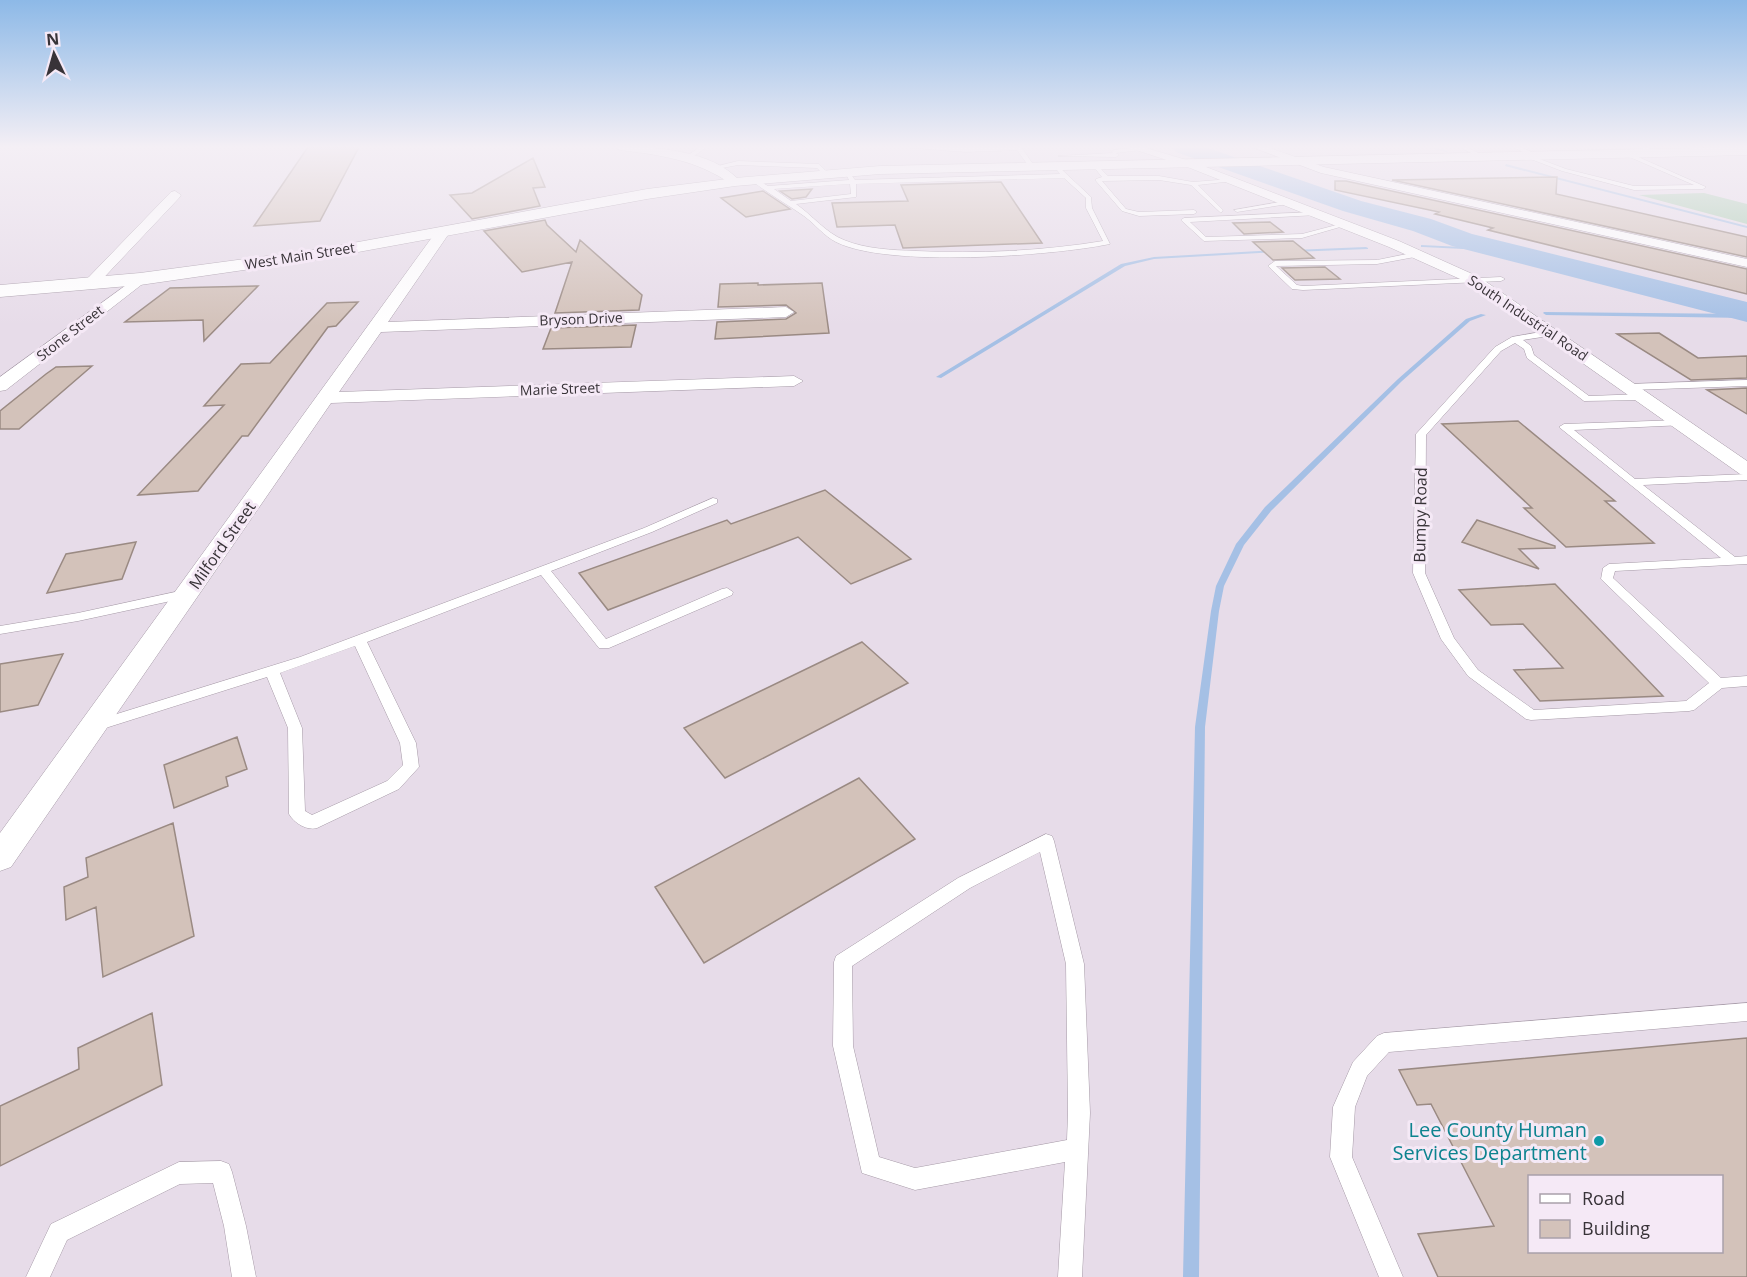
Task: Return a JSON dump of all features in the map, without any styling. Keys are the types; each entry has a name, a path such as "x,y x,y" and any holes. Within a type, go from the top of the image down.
{"main road":[{"name":"West Main Street","path":"0,291 140,279 320,254 579,207"}],"street":[{"path":"90,284 164,207"},
{"name":"South Industrial Road","path":"1280,207 1287,210 1315,214 1417,254 1474,280 1747,470"},
{"path":"1491,207 1747,263"},
{"name":"Milford Street","path":"0,858 443,232"},
{"name":"Stone Street","path":"0,386 140,279"},
{"name":"Bryson Drive","path":"376,327 786,312"},
{"name":"Marie Street","path":"326,398 794,381"}],"lane":[{"path":"795,207 841,242 898,254 1001,252 1091,246 1107,242 1089,207"},
{"path":"1121,207 1124,210 1139,214 1287,210"},
{"path":"1216,207 1221,211"},
{"path":"1287,210 1296,222"},
{"path":"1287,210 1184,220 1204,239 1311,234 1344,225"},
{"path":"1304,228 1311,234"},
{"path":"1417,254 1377,262 1275,263 1272,266 1295,287 1303,288 1501,279"},
{"path":"1377,262 1407,283"},
{"name":"Bumpy Road","path":"1552,333 1515,339 1498,349 1421,434 1419,573 1448,639 1473,673 1531,715 1689,706 1718,683"},
{"path":"1515,339 1528,348 1530,356 1587,399 1644,397"},
{"path":"1630,387 1747,383"},
{"path":"1680,423 1564,427 1732,561"},
{"path":"1633,482 1747,477"},
{"path":"94,727 359,640 543,570 713,501"},
{"path":"1747,560 1609,568 1607,579 1718,683 1747,681"},
{"path":"543,570 604,645 726,592"},
{"path":"0,630 78,617 189,593"},
{"path":"272,670 295,728 297,814 311,823 393,785 411,767 408,743 359,640"},
{"path":"1070,1277 1080,1113 1075,964 1046,841 964,883 843,962 843,1046 870,1165 915,1179 1077,1149"},
{"path":"1391,1277 1341,1157 1344,1107 1360,1069 1384,1043 1747,1012"},
{"path":"38,1277 59,1232 179,1173 221,1172 236,1227 244,1277"}],"green space":[{"path":"1682,207 1747,207 1747,224"}],"building":[{"path":"267,207 328,207 320,221 254,226"},
{"path":"461,207 537,207 472,219"},
{"path":"732,207 786,207 790,209 746,217"},
{"path":"833,207 1018,207 1042,243 903,248 895,225 837,227"},
{"path":"1413,207 1463,207 1747,269 1747,294 1488,230 1493,228 1435,214 1439,212"},
{"path":"1515,207 1612,207 1747,237 1747,257"},
{"path":"545,220 547,225 576,252 580,240 642,295 639,310 555,313 572,262 522,272 484,231"},
{"path":"1270,222 1283,232 1244,234 1233,223"},
{"path":"1293,241 1314,258 1273,260 1253,242"},
{"path":"1325,267 1340,279 1295,280 1282,268"},
{"path":"758,283 758,285 822,283 829,333 715,339 717,322 786,319 796,313 786,305 718,307 720,284"},
{"path":"258,286 204,341 203,320 125,322 170,288"},
{"path":"358,302 336,326 328,327 248,436 242,436 198,491 138,495 224,405 204,406 241,364 270,363 327,303"},
{"path":"636,325 631,347 543,349 551,328"},
{"path":"1659,333 1698,358 1747,356 1747,378 1691,380 1617,334"},
{"path":"92,366 19,429 0,429 0,411 56,367"},
{"path":"1747,388 1747,414 1707,390"},
{"path":"1518,421 1615,501 1605,501 1654,543 1566,547 1524,508 1532,508 1442,424"},
{"path":"825,490 911,559 851,584 798,537 608,610 579,573 727,520 731,524"},
{"path":"1477,520 1555,546 1555,548 1519,549 1539,569 1462,542"},
{"path":"136,542 122,579 47,593 66,554"},
{"path":"1555,584 1663,696 1540,701 1514,670 1563,668 1523,624 1491,625 1459,590"},
{"path":"862,642 908,683 725,778 684,728"},
{"path":"63,654 38,705 0,712 0,664"},
{"path":"237,737 247,769 226,777 228,786 174,808 164,765"},
{"path":"859,778 915,839 704,963 655,887"},
{"path":"173,823 194,936 103,977 96,907 66,920 64,887 88,877 86,858"},
{"path":"152,1013 162,1085 0,1166 0,1106 79,1069 78,1048"},
{"name":"Lee County Human Services Department","path":"1747,1038 1747,1277 1438,1277 1418,1234 1494,1226 1431,1104 1417,1105 1399,1070"}],"waterway":[{"path":"1354,207 1422,225 1462,240 1747,312"},
{"path":"1668,207 1747,227"},
{"path":"1423,246 1504,250"},
{"path":"1293,251 1366,248"},
{"path":"939,377 1123,265 1154,258 1276,251"},
{"path":"1546,313 1747,316"},
{"path":"1191,1277 1200,727 1220,586 1240,544 1268,509 1400,380 1468,320 1483,315"}],"place":[{"name":"Lee County Human Services Department","path":"1599,1141"}]}
